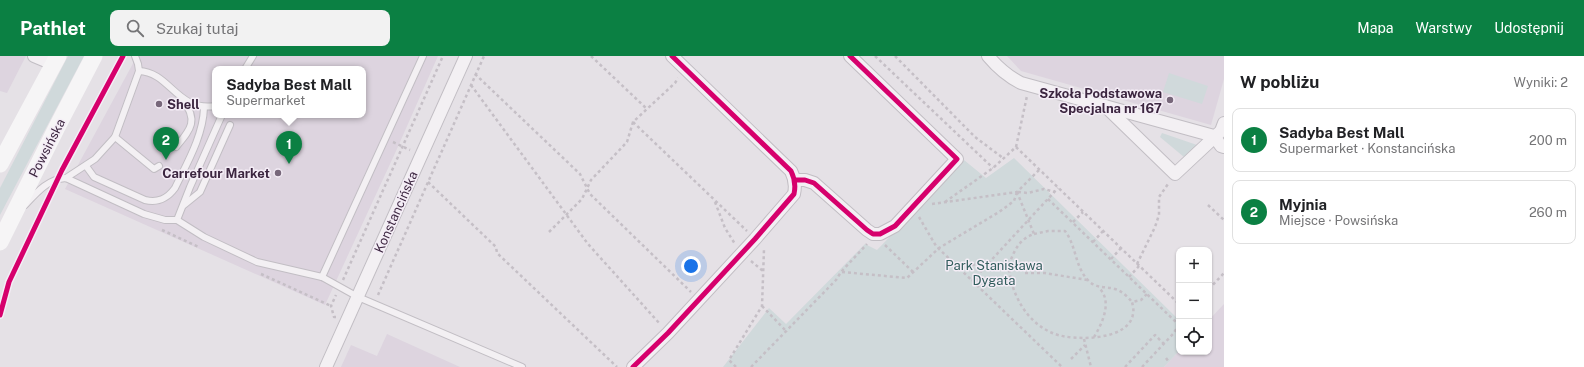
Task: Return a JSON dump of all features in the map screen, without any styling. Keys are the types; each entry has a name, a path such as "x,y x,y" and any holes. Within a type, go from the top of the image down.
{"main road":[{"name":"Powsińska","path":"0,242 94,56"},
{"path":"0,164 56,60"}],"street":[{"path":"34,56 56,60"},
{"name":"Konstancińska","path":"326,367 466,56"},
{"path":"633,367 668,333 755,239 794,194 796,187 791,171 781,160 672,56"},
{"path":"795,180 805,180 814,183 873,234 880,234 890,229 956,159 850,56"},
{"path":"988,56 1000,70 1010,78 1029,85 1214,136 1221,146 1224,147"},
{"path":"1104,105 1175,174 1221,131 1224,124"}],"lane":[{"path":"10,220 36,193 53,180 66,178 86,166 95,159 115,137 139,71 135,56"},
{"path":"247,66 253,56"},
{"path":"322,277 423,56"},
{"path":"139,71 156,76 182,99 191,113 191,126 188,134 176,147"},
{"path":"182,99 204,108 212,107"},
{"path":"86,166 94,177 144,200 153,202 162,200 175,188 196,142 204,119 204,108"},
{"path":"177,220 221,118"},
{"path":"182,206 200,192 230,125"},
{"path":"115,137 154,169 159,166"},
{"path":"66,178 144,214 165,220 177,220 204,237 257,262 322,277 358,298 522,367"}],"path":[{"path":"340,320 334,316 331,306 443,56"},
{"path":"374,305 484,56"},
{"path":"591,56 647,108"},
{"path":"875,56 993,168"},
{"path":"895,56 975,136 1003,158"},
{"path":"549,232 582,199 591,180 627,142 633,122 675,83 684,68"},
{"path":"476,74 580,174 590,194 698,300"},
{"path":"471,85 588,244 668,333"},
{"path":"945,202 993,168 1016,147 1029,85"},
{"path":"633,122 755,239"},
{"path":"1016,147 1176,301"},
{"path":"841,272 907,278 939,248 1014,201 1017,192 1040,170"},
{"path":"1129,277 1138,265 1155,227 1159,215 1159,197 1175,174"},
{"path":"428,182 496,247 497,253 617,367"},
{"path":"972,281 1058,188"},
{"path":"919,199 925,205 1017,192 1028,193 1044,189 1055,192"},
{"path":"1017,192 1034,234"},
{"path":"1048,199 1176,322"},
{"path":"715,201 728,233 742,252 763,271"},
{"path":"1208,205 1224,220"},
{"path":"910,209 918,215 939,248 1062,367"},
{"path":"1073,222 1083,212"},
{"path":"736,367 729,360 762,306 764,228"},
{"path":"1094,338 1102,324 1105,300 1102,291 1088,280 1081,269 1069,237 1065,231 1048,231 1034,234 1022,241 1015,248 1009,265 1009,278 1013,290 1029,315 1053,334 1065,338 1094,338 1114,334 1126,326 1133,314 1132,302 1123,293 1116,289 1098,287"},
{"path":"1093,242 1103,231"},
{"path":"751,367 787,332 836,280 841,272 865,248 873,234 913,272"},
{"path":"1111,259 1121,248"},
{"path":"954,263 1001,267 1009,265"},
{"path":"1025,273 1045,273 1071,279 1088,280"},
{"path":"1212,286 1223,274"},
{"path":"1132,302 1144,298 1147,294"},
{"path":"762,306 787,332"},
{"path":"1142,367 1176,329"},
{"path":"1125,367 1155,335 1164,344"},
{"path":"1084,339 1090,367"},
{"path":"1071,359 1085,344"},
{"path":"1166,358 1169,362"}],"shaded area":[{"path":"0,56 26,56 7,93 0,91"},
{"path":"137,56 438,56 325,305 65,189"},
{"name":"Szkoła Podstawowa Specjalna nr 167","path":"1007,56 1224,56 1224,79 1211,125 1021,71"},
{"path":"1224,304 1224,367 1164,367 1176,354 1212,355 1212,317"},
{"path":"387,334 460,367 341,367 351,345 377,356"}],"green space":[{"path":"68,56 84,56 0,215 0,188"},
{"path":"1169,73 1208,86 1202,104 1163,92"},
{"path":"1162,133 1197,145 1184,157 1160,137"},
{"name":"Park Stanisława Dygata","path":"1014,158 1176,317 1176,354 1164,367 723,367 769,308 786,324 865,244 877,250 964,160 986,178"}],"cycle path":[{"path":"0,315 9,282 62,170 123,56"},
{"path":"633,367 668,333 755,239 795,191 795,182 791,171 672,56"},
{"path":"795,180 805,180 814,183 867,230 873,234 880,234 895,226 957,159 850,56"}],"place":[{"name":"Szkoła Podstawowa Specjalna nr 167","path":"1170,100"},
{"name":"Shell","path":"159,104"},
{"name":"Myjnia","path":"166,160"},
{"name":"Sadyba Best Mall","path":"289,164"},
{"name":"Carrefour Market","path":"278,173"}]}
